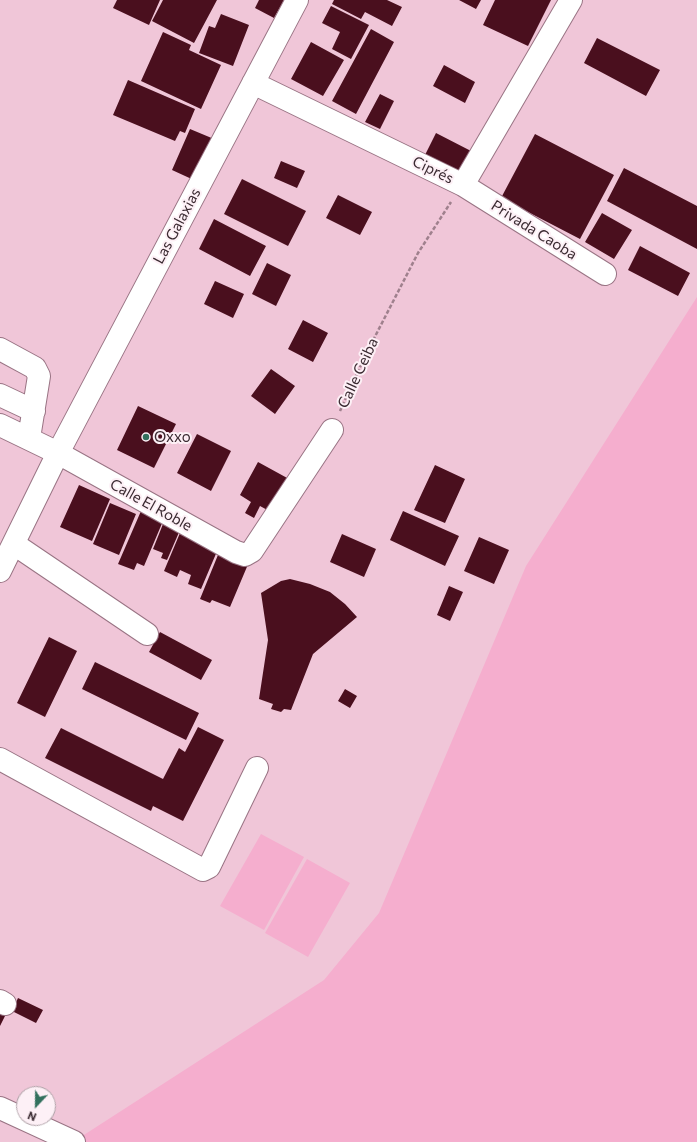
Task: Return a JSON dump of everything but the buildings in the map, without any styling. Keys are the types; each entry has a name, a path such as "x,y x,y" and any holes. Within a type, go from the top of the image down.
{"street":[{"name":"Las Galaxias","path":"0,571 58,453 297,0"},
{"name":"Ciprés","path":"253,83 463,185 571,0"},
{"name":"Privada Caoba","path":"463,185 604,274"},
{"path":"0,349 35,368 39,376 29,438"},
{"path":"0,395 34,411"},
{"name":"Calle El Roble","path":"0,426 29,438 58,453 236,552 245,555 252,551 332,430"},
{"path":"14,544 147,634"},
{"path":"0,759 203,870 209,867 257,768"},
{"path":"0,1108 74,1142"}],"path":[{"name":"Calle Ceiba","path":"332,430 366,354 418,253 463,185"}],"shaded area":[{"path":"697,297 697,1142 73,1142 324,980 379,913 526,566"},
{"path":"261,834 304,857 264,930 220,906"},
{"path":"307,859 350,883 308,957 265,933"}],"place":[{"name":"Oxxo","path":"146,437"}]}
